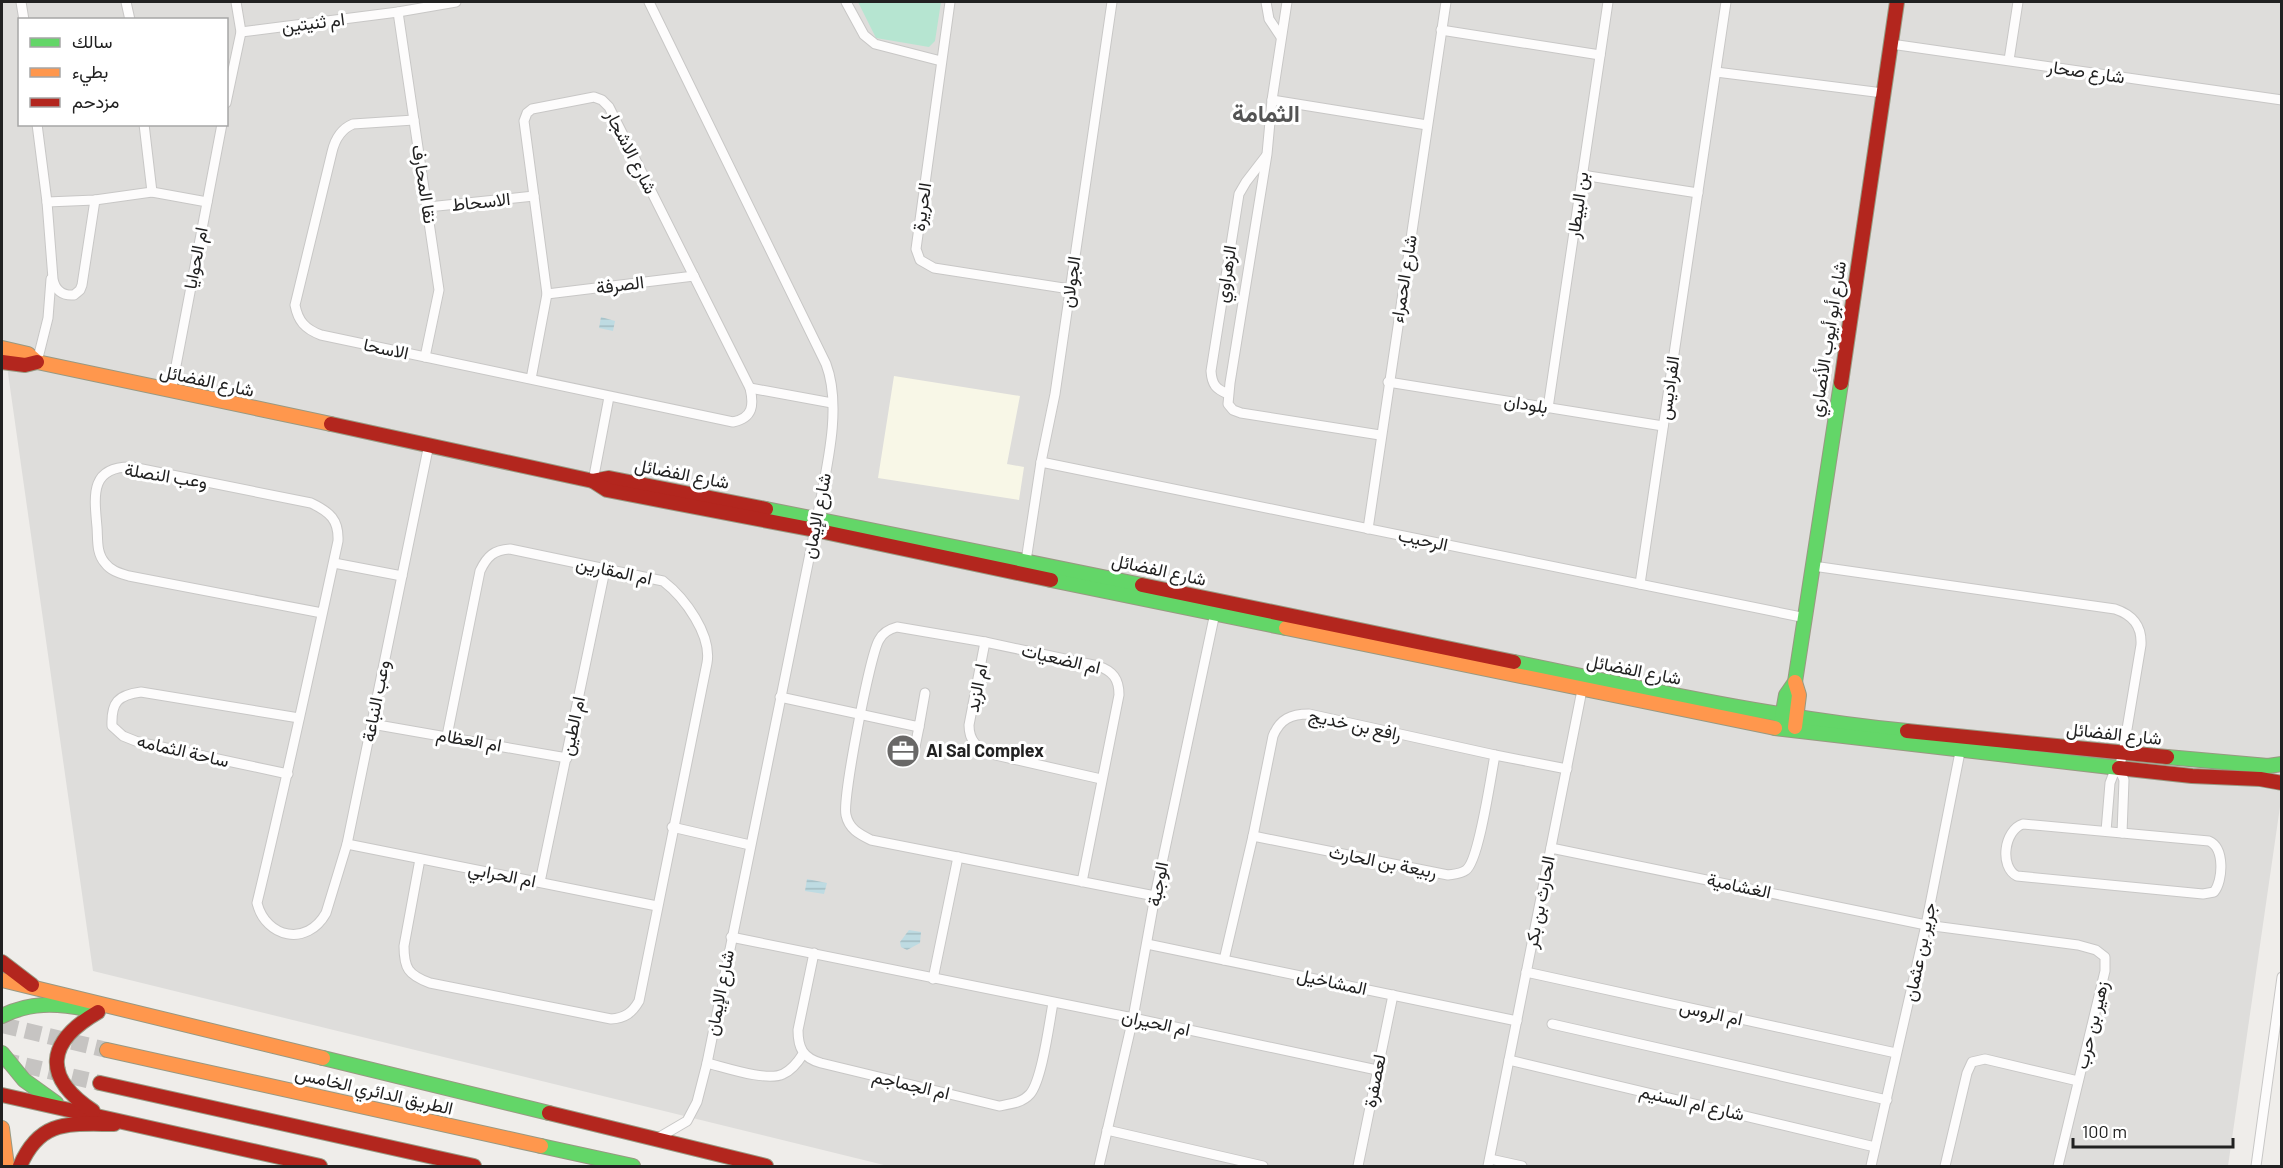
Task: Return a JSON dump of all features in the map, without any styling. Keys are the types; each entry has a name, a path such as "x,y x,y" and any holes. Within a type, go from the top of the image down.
{"main road":[{"name":"شارع أبو أيوب الأنصاري","path":"1788,724 1786,695 1795,682 1806,618 1897,2"},
{"name":"شارع الفضائل","path":"2,348 28,354 37,362"},
{"name":"شارع الفضائل","path":"2,362 25,365 37,362 171,392 429,444 593,481 609,478 880,538 888,533 1026,561 1217,607 1633,688 1788,724 1962,744 2122,753 2268,766 2282,764"},
{"path":"593,481 607,490 739,516 816,525 972,564 1217,607 1582,690 1788,724"},
{"path":"972,564 978,561 1020,567 1026,561"},
{"path":"1962,744 2119,768 2197,776 2260,779 2282,783"},
{"path":"2197,776 2204,761"},
{"path":"2,962 35,986"},
{"path":"2,980 101,1001 187,1026 658,1138 766,1167"},
{"path":"2,1016 13,1009 44,1003 187,1026"},
{"path":"98,1012 84,1018 68,1032 60,1044 57,1068 67,1092 78,1104 104,1118"},
{"name":"الطريق الدائري الخامس","path":"107,1050 633,1167"},
{"path":"2,1053 24,1080 65,1109"},
{"path":"100,1083 474,1167"},
{"path":"2,1095 320,1167"},
{"path":"20,1167 32,1143 50,1129 73,1124 128,1124"},
{"path":"2,1128 7,1167"}],"street":[{"path":"21,2 24,18"},
{"path":"126,2 130,18"},
{"path":"228,94 241,32 236,2"},
{"name":"ام ثنيتين","path":"241,32 398,12 456,2"},
{"name":"شارع الإيمان","path":"649,2 826,364 830,376 832,403 832,429 816,525 697,1102 687,1121 658,1138"},
{"path":"846,2 864,35 875,44 941,61"},
{"name":"الحريرة","path":"950,2 916,249 920,260 934,268 1070,289"},
{"name":"الجولان","path":"1026,561 1041,462 1055,394 1112,2"},
{"path":"1266,2 1269,19 1281,36"},
{"name":"الزهراوي","path":"1287,2 1272,100 1267,154 1228,404 1233,410 1241,413 1380,435"},
{"name":"شارع الحمراء","path":"1368,529 1380,435 1446,2"},
{"name":"بن البيطار","path":"1548,408 1608,2"},
{"name":"الفراديس","path":"1640,584 1726,2"},
{"path":"2009,60 2018,2"},
{"name":"نقا المحارف","path":"398,12 439,290 425,357"},
{"path":"1442,30 1600,55"},
{"name":"شارع صحار","path":"1891,44 2282,100"},
{"path":"1716,72 1883,93"},
{"name":"شارع الاشجار","path":"531,379 547,294 524,121 527,113 532,109 594,97 602,100 609,107 750,388"},
{"path":"1272,100 1427,125"},
{"name":"الاسحا","path":"414,120 353,124 346,127 338,136 332,152 295,305 301,324 321,335 733,422 743,420 751,407 753,399 750,388"},
{"path":"37,126 47,202 52,273 54,285 63,294 74,295 80,290 95,200"},
{"path":"144,126 152,192"},
{"name":"ام الحوايا","path":"171,392 222,126"},
{"name":"الزهراوي","path":"1228,394 1217,389 1212,382 1211,371 1239,194 1267,154"},
{"path":"1582,175 1698,193"},
{"path":"47,202 95,200 152,192 207,202"},
{"name":"الاسحاط","path":"428,207 534,196"},
{"path":"37,362 48,318 52,273"},
{"name":"الصرفة","path":"547,294 694,276"},
{"name":"بلودان","path":"1388,382 1663,426"},
{"path":"750,388 832,403"},
{"path":"593,481 609,397"},
{"name":"وعب النباعة","path":"291,934 301,935 321,923 347,844 429,444"},
{"name":"الرحيب","path":"1041,462 1806,618"},
{"name":"وعب النصلة","path":"291,934 268,925 257,903 334,563 339,529 334,517 311,503 132,466 119,466 109,470 100,478 96,489 99,553 110,569 129,576 322,614"},
{"name":"ام المقارين","path":"420,859 404,946 404,960 408,970 417,978 611,1019 620,1018 634,1008 639,1001 672,827 707,663 708,645 704,634 675,591 663,581 510,549 499,549 485,561 480,571 447,736"},
{"path":"334,563 402,576"},
{"path":"1813,566 2115,609 2130,616 2139,629 2141,645 2119,768 2110,783 2106,831"},
{"name":"ام الطين","path":"540,882 605,570"},
{"name":"الوجبة","path":"1100,1167 1133,1018 1155,896 1217,607"},
{"name":"ام الضعيات","path":"1082,882 1119,695 1116,677 1108,669 1098,666 986,642 897,627 890,628 877,644 861,715 844,805 850,826 858,834 871,840 1082,882 1155,896"},
{"name":"ام الزبد","path":"986,642 969,725 969,735 973,743 981,750 991,754 1101,779"},
{"path":"1582,690 1591,685 1620,690 1633,688"},
{"name":"الحارث بن بكر","path":"1489,1163 1582,690"},
{"name":"ساحة الثمامه","path":"288,774 138,742 123,736 112,726 112,714 124,694 141,692 298,718"},
{"path":"914,757 926,693"},
{"path":"780,697 919,727"},
{"name":"رافع بن خديج","path":"1224,960 1253,836 1273,736 1277,726 1284,719 1295,714 1309,714 1567,769"},
{"name":"ام العظام","path":"372,724 567,758"},
{"name":"جرير بن عثمان","path":"1870,1167 1926,925 1962,744"},
{"name":"ربيعة بن الحارث","path":"1253,836 1448,875 1459,874 1467,870 1475,854 1495,755"},
{"path":"2119,768 2124,780 2122,833"},
{"path":"2027,824 2106,831 2213,843 2220,854 2217,887 2208,894 2020,877 2013,875 2006,865 2010,838 2018,826 2027,824"},
{"path":"672,827 750,845"},
{"name":"ام الحرابي","path":"347,844 657,906"},
{"name":"الغشامية","path":"1551,848 1926,925"},
{"path":"933,979 958,857"},
{"name":"زهير بن حرب","path":"1926,925 2078,945 2096,950 2105,957 2105,971 2058,1167"},
{"name":"ام الحيران","path":"730,937 814,952 933,979 1133,1018 1377,1070"},
{"name":"المشاخيل","path":"1147,944 1517,1021"},
{"path":"706,1063 768,1076 781,1075 795,1066 803,1054 798,1043 798,1030 814,952"},
{"name":"ام الروس","path":"1526,972 1896,1053"},
{"path":"2256,1167 2282,977"},
{"name":"لعصفرة","path":"1358,1167 1393,995"},
{"name":"ام الجماجم","path":"803,1054 821,1063 999,1106 1017,1102 1030,1094 1038,1079 1053,1003"},
{"path":"1552,1023 1887,1100"},
{"path":"1945,1167 1967,1072 1972,1062 1985,1059 2078,1081"},
{"name":"شارع ام السنيم","path":"1509,1060 1875,1147"},
{"path":"1107,1130 1263,1167"},
{"path":"1489,1163 1522,1167"}],"shaded area":[{"path":"2,2 2281,2 2282,793 2228,1166 888,1166 93,971 2,331"},
{"path":"894,376 1020,396 1007,464 1024,467 1019,500 878,478"}],"green space":[{"path":"858,2 941,2 935,41 929,47 876,38"}],"water":[{"path":"601,317 615,321 613,331 599,328"},
{"path":"807,879 827,883 824,894 805,891"},
{"path":"909,930 921,932 920,943 907,950 901,947 900,942"}],"tunnel":[{"path":"2,1025 107,1050"},
{"path":"2,1060 100,1083"}],"traffic: fast":[{"path":"1781,723 1786,695 1795,682 1841,383"},
{"path":"766,509 1142,585"},
{"path":"1051,580 1286,628"},
{"path":"1514,662 1759,711 1907,731"},
{"path":"1775,728 2119,768"},
{"path":"2167,757 2268,766 2282,764"},
{"path":"2,1016 23,1008 43,1005 86,1009"},
{"path":"2,1053 24,1080 56,1103"},
{"path":"323,1058 549,1113"},
{"path":"541,1146 633,1166"}],"traffic: slow":[{"path":"2,348 28,354 37,362 331,424"},
{"path":"1286,628 1775,728"},
{"path":"1795,682 1799,695 1795,727"},
{"path":"2,980 323,1058"},
{"path":"107,1050 541,1146"},
{"path":"2,1128 7,1166"}],"traffic: jam":[{"path":"1841,383 1897,2"},
{"path":"2,362 25,365 37,362"},
{"path":"331,424 593,481 609,478 766,509"},
{"path":"593,481 607,490 815,530 1051,580"},
{"path":"1142,585 1514,662"},
{"path":"1907,731 2167,757"},
{"path":"2119,768 2192,776 2260,779 2282,783"},
{"path":"2,962 32,985"},
{"path":"93,1111 76,1098 65,1085 58,1073 57,1060 60,1048 68,1035 98,1012"},
{"path":"100,1083 474,1166"},
{"path":"2,1095 320,1166"},
{"path":"549,1113 766,1166"},
{"path":"20,1166 37,1140 58,1127 114,1124"}],"place":[{"name":"Al Sal Complex","path":"903,751"}],"district":[{"name":"الثمامة","path":"1266,114"}]}
